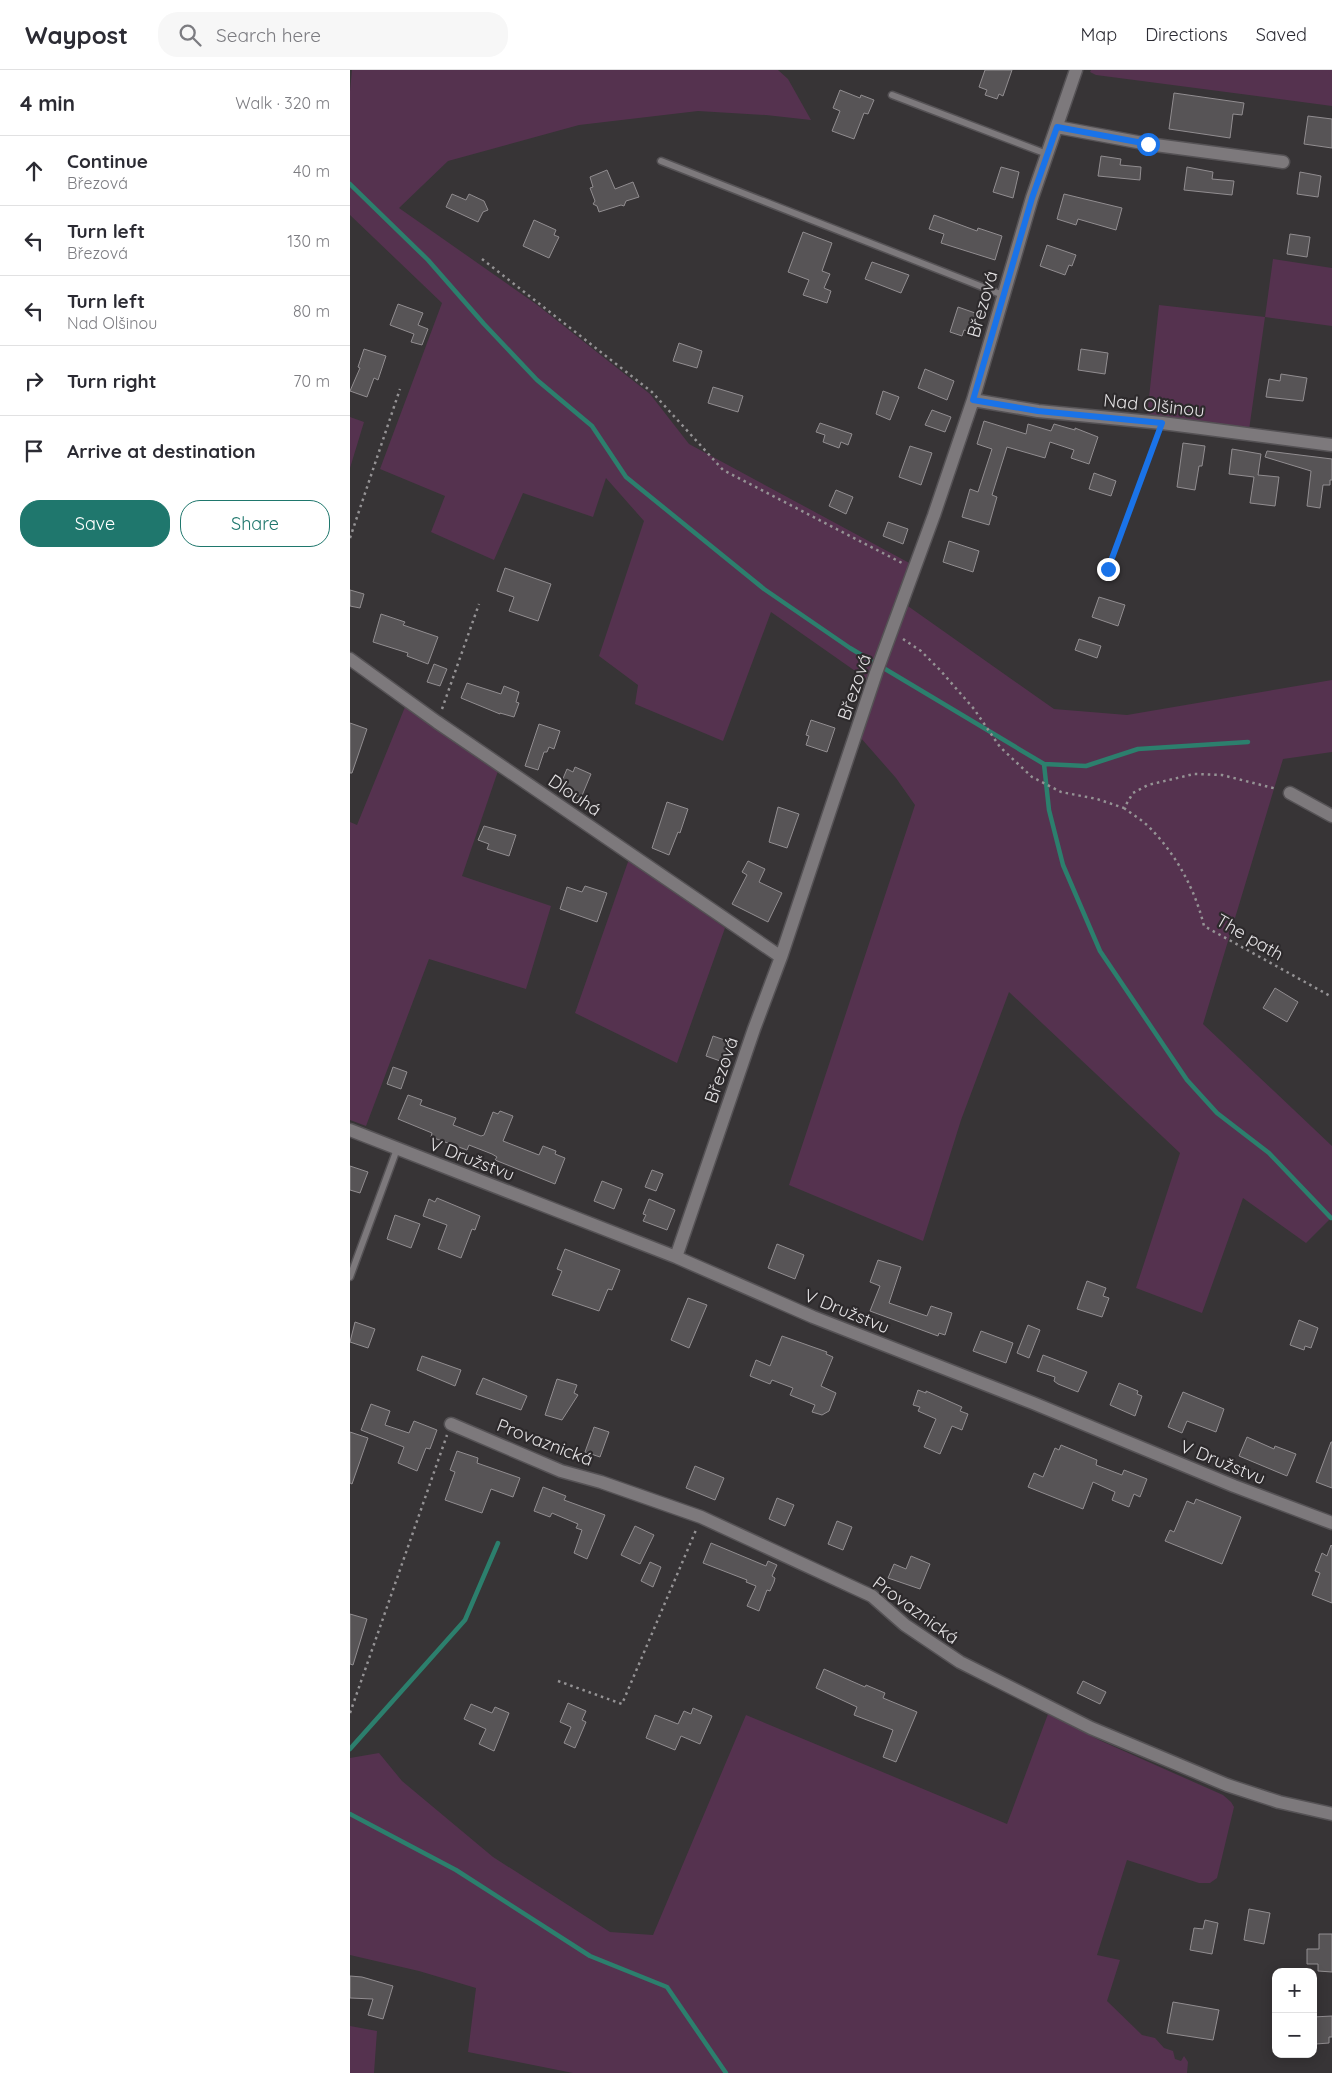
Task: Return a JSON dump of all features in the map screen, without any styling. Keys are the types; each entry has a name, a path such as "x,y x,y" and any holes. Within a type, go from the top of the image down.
{"street":[{"name":"Březová","path":"676,1257 754,1029 782,957 876,673 973,400 1032,198 1076,70"},
{"path":"1057,127 1148,144 1283,162"},
{"name":"Nad Olšinou","path":"973,400 1038,411 1162,423 1332,445"},
{"name":"Dlouhá","path":"350,658 437,722 782,957"},
{"path":"1290,793 1332,816"},
{"name":"V Družstvu","path":"350,1130 676,1257 813,1317 1034,1403 1234,1486 1332,1523"},
{"name":"Provaznická","path":"451,1424 561,1471 601,1482 701,1517 872,1596 905,1626 960,1662 1091,1728 1226,1785 1278,1802 1332,1814"}],"lane":[{"path":"892,95 1047,154"},
{"path":"661,161 1003,296"},
{"path":"350,1277 396,1148"}],"path":[{"path":"482,259 652,392 723,470 914,569"},
{"path":"350,538 400,390"},
{"path":"1108,569 1162,423"},
{"path":"437,722 479,604"},
{"path":"892,631 921,651 940,670 974,709 1000,747 1036,778 1056,790 1124,808 1134,793 1148,785 1194,774 1222,775 1290,793"},
{"name":"The path","path":"1124,808 1149,827 1175,860 1196,898 1204,926 1332,997"},
{"path":"350,1713 451,1424"},
{"path":"558,1681 622,1704 701,1517"}],"shaded area":[{"path":"352,70 778,70 788,79 811,120 698,111 579,125 448,161 399,208 536,304 650,394 689,444 913,565 868,680 771,612 723,741 635,704 638,685 599,656 644,521 606,478 593,517 523,493 494,560 431,532 445,496 380,469 442,303 350,215 350,91"},
{"path":"1091,70 1332,70 1332,106 1096,75 1090,72"},
{"path":"1273,259 1332,268 1332,326 1265,317"},
{"path":"1159,305 1265,317 1249,430 1147,416"},
{"path":"350,417 364,422 350,468"},
{"path":"905,604 1054,709 1127,715 1332,680 1332,752 1283,759 1203,1024 1332,1146 1332,1217 1306,1243 1243,1198 1202,1313 1136,1288 1180,1153 1009,992 961,1120 923,1241 789,1185 915,805 896,778 860,737"},
{"path":"405,707 498,771 462,876 551,906 526,989 429,959 366,1126 350,1120 350,822 357,825"},
{"path":"629,859 725,928 677,1063 575,1013"},
{"path":"1048,1714 1099,1740 1223,1795 1234,1807 1217,1878 1210,1883 1199,1883 1127,1860 1097,1955 1120,1960 1107,2001 1142,2035 1155,2038 1164,2048 1173,2051 1175,2059 1181,2061 1184,2056 1188,2062 1187,2073 573,2073 468,2052 476,1988 419,1971 350,1955 350,1758 379,1753 402,1781 493,1857 610,1932 653,1935 746,1715 1007,1824"},
{"path":"350,2026 377,2031 374,2073 350,2073"}],"building":[{"path":"985,70 1012,70 1003,96 999,94 997,99 985,95 987,90 979,87"},
{"path":"840,90 860,98 861,95 874,100 868,114 864,113 854,139 832,131 840,111 833,108"},
{"path":"1174,93 1244,103 1242,115 1233,114 1230,138 1169,129"},
{"path":"1308,116 1332,119 1332,148 1304,144"},
{"path":"1101,156 1121,159 1120,165 1141,167 1140,180 1098,176"},
{"path":"1001,167 1019,172 1013,198 993,192"},
{"path":"1187,167 1213,172 1212,179 1234,181 1232,195 1184,190"},
{"path":"607,170 615,189 633,182 639,197 626,201 624,206 621,205 599,212 597,206 593,204 595,201 590,188 593,187 590,177"},
{"path":"1300,172 1321,176 1318,197 1297,194"},
{"path":"452,194 466,200 469,194 484,201 488,210 483,212 478,222 446,207"},
{"path":"1064,194 1122,208 1116,230 1078,219 1076,225 1057,219"},
{"path":"934,215 977,231 978,228 1002,236 995,260 941,243 944,234 929,229"},
{"path":"534,220 556,230 554,235 559,237 549,258 523,246"},
{"path":"803,232 832,243 822,271 830,274 824,288 831,291 827,303 803,295 809,280 788,272"},
{"path":"1290,234 1310,237 1307,257 1287,254"},
{"path":"1047,245 1076,255 1072,266 1069,265 1065,275 1040,266"},
{"path":"872,262 909,275 901,293 865,279"},
{"path":"398,304 423,313 418,325 428,329 422,345 411,342 414,334 390,325"},
{"path":"958,307 978,314 971,332 964,330 962,336 950,332"},
{"path":"679,343 702,351 697,368 673,361"},
{"path":"364,349 386,356 378,380 374,378 367,397 350,391 360,368 358,367"},
{"path":"1081,349 1108,353 1105,374 1078,370"},
{"path":"925,369 954,381 947,400 918,388"},
{"path":"1281,374 1307,378 1303,401 1266,397 1269,379 1280,381"},
{"path":"713,387 743,396 738,412 708,403"},
{"path":"883,391 899,397 890,420 876,414"},
{"path":"932,410 951,417 945,432 925,425"},
{"path":"984,421 1026,434 1028,424 1051,431 1054,424 1075,430 1075,428 1098,437 1089,464 1071,458 1074,450 1050,442 1045,458 1007,447 992,495 997,497 989,525 962,517 970,489 978,492 992,449 977,444"},
{"path":"820,423 852,434 848,445 841,442 839,448 823,442 825,435 816,432"},
{"path":"1183,443 1205,446 1202,466 1199,466 1195,490 1177,487"},
{"path":"910,446 932,453 921,485 899,477"},
{"path":"1232,449 1261,454 1258,475 1279,477 1275,506 1250,503 1254,477 1229,474"},
{"path":"1267,451 1332,459 1332,480 1330,480 1330,485 1323,485 1320,508 1307,506 1311,471 1265,457"},
{"path":"1094,473 1116,481 1111,496 1089,489"},
{"path":"836,490 853,497 846,514 829,506"},
{"path":"888,522 908,529 903,544 883,536"},
{"path":"949,541 979,551 973,572 943,562"},
{"path":"505,568 551,584 538,621 509,611 514,597 497,591"},
{"path":"350,590 364,594 360,608 350,606"},
{"path":"1099,597 1125,605 1118,626 1092,617"},
{"path":"381,614 405,622 403,625 438,637 428,664 407,656 408,653 373,642"},
{"path":"1079,639 1101,646 1097,658 1075,650"},
{"path":"434,664 447,669 440,686 427,682"},
{"path":"467,683 501,694 504,686 519,692 516,702 519,703 514,717 500,714 461,698"},
{"path":"811,720 835,728 827,752 806,745 809,736 806,735"},
{"path":"350,723 367,729 352,773 350,773"},
{"path":"539,724 560,731 554,749 549,747 547,752 544,752 538,770 525,766"},
{"path":"575,767 591,774 581,798 559,788 567,769 573,772"},
{"path":"667,802 688,809 680,833 678,832 669,855 652,848"},
{"path":"778,807 799,814 787,848 769,842"},
{"path":"484,826 516,835 509,856 487,849 489,844 478,840"},
{"path":"748,861 765,869 759,882 782,893 768,922 732,904 747,875 742,872"},
{"path":"585,886 607,893 597,922 560,909 567,887 582,892"},
{"path":"1275,988 1298,1002 1287,1022 1263,1008"},
{"path":"713,1036 733,1043 726,1063 706,1056"},
{"path":"393,1067 407,1072 401,1089 387,1084"},
{"path":"408,1095 422,1100 420,1105 456,1118 453,1125 481,1136 484,1135 493,1112 498,1114 500,1111 513,1116 503,1141 539,1155 543,1146 556,1151 555,1154 565,1158 555,1184 495,1160 497,1157 492,1154 469,1145 467,1150 431,1137 432,1133 398,1119"},
{"path":"350,1166 368,1172 360,1193 350,1190"},
{"path":"652,1170 663,1174 656,1191 645,1187"},
{"path":"602,1181 622,1189 614,1209 594,1201"},
{"path":"437,1198 480,1216 475,1230 472,1229 461,1258 438,1249 447,1225 423,1216 429,1199 435,1202"},
{"path":"649,1199 675,1210 667,1230 643,1221 646,1215 643,1214"},
{"path":"395,1215 420,1224 411,1248 387,1239"},
{"path":"777,1244 804,1255 795,1279 768,1268"},
{"path":"565,1249 620,1270 612,1290 608,1289 599,1311 552,1295 562,1271 557,1269"},
{"path":"878,1260 901,1267 889,1303 927,1316 931,1306 952,1313 945,1335 939,1333 938,1336 870,1311 880,1286 870,1282"},
{"path":"1087,1281 1106,1288 1103,1296 1109,1298 1102,1317 1077,1309"},
{"path":"688,1298 707,1305 689,1348 671,1340"},
{"path":"1299,1320 1318,1328 1311,1348 1305,1346 1304,1350 1290,1345"},
{"path":"355,1322 375,1329 368,1348 350,1342"},
{"path":"1028,1325 1040,1330 1029,1358 1017,1353"},
{"path":"981,1331 1013,1343 1006,1363 973,1351"},
{"path":"782,1336 827,1352 826,1354 833,1357 821,1386 836,1393 829,1411 822,1415 812,1412 815,1405 790,1395 793,1388 772,1380 770,1384 750,1376 756,1360 770,1366"},
{"path":"1043,1355 1087,1372 1078,1392 1058,1384 1054,1381 1055,1377 1037,1371"},
{"path":"422,1356 461,1370 455,1386 417,1370"},
{"path":"483,1378 527,1396 521,1410 476,1394"},
{"path":"557,1379 577,1385 574,1393 578,1395 562,1420 545,1415"},
{"path":"1119,1383 1138,1391 1137,1394 1142,1396 1135,1416 1110,1405"},
{"path":"918,1390 926,1393 926,1391 962,1407 960,1411 968,1414 962,1430 952,1426 940,1454 924,1447 936,1419 918,1411 920,1407 913,1405"},
{"path":"1183,1392 1224,1409 1216,1432 1187,1421 1182,1433 1168,1427"},
{"path":"371,1404 390,1411 385,1425 409,1433 414,1421 437,1430 430,1449 426,1448 417,1471 398,1463 404,1447 361,1430"},
{"path":"594,1427 609,1432 600,1457 585,1452"},
{"path":"350,1432 368,1438 352,1484 350,1483"},
{"path":"1247,1437 1274,1449 1275,1446 1296,1454 1287,1476 1239,1456"},
{"path":"1332,1442 1332,1488 1316,1482"},
{"path":"1061,1445 1097,1460 1096,1465 1122,1475 1124,1470 1147,1479 1140,1497 1134,1494 1129,1507 1112,1500 1115,1492 1093,1482 1083,1509 1028,1487 1034,1473 1043,1477 1055,1448 1059,1450"},
{"path":"457,1451 478,1458 477,1463 520,1478 513,1497 491,1489 482,1513 445,1500 455,1472 450,1470"},
{"path":"695,1466 724,1478 715,1500 686,1488"},
{"path":"543,1487 566,1496 564,1500 605,1515 587,1559 574,1553 582,1530 576,1528 578,1524 552,1513 550,1517 534,1511"},
{"path":"777,1498 794,1505 785,1526 769,1519"},
{"path":"1196,1499 1241,1517 1222,1564 1165,1541 1170,1530 1174,1532 1187,1501 1194,1504"},
{"path":"837,1521 852,1527 843,1550 828,1544"},
{"path":"635,1526 654,1535 640,1564 621,1555"},
{"path":"711,1543 766,1566 768,1561 777,1565 772,1576 775,1578 774,1582 770,1591 767,1590 759,1611 747,1606 756,1586 746,1582 747,1580 703,1563"},
{"path":"1331,1545 1332,1603 1312,1595 1320,1573 1315,1571 1322,1553 1327,1556"},
{"path":"911,1556 930,1564 920,1589 888,1578 894,1564 906,1569"},
{"path":"650,1562 661,1567 653,1587 641,1581"},
{"path":"350,1614 367,1619 353,1665 350,1664"},
{"path":"824,1669 865,1687 866,1685 885,1693 883,1698 917,1712 896,1762 883,1757 893,1730 854,1715 857,1707 816,1688"},
{"path":"1083,1681 1106,1692 1100,1704 1077,1693"},
{"path":"568,1703 586,1711 582,1720 586,1722 575,1748 564,1743 571,1727 560,1722"},
{"path":"471,1704 492,1713 495,1707 509,1713 494,1751 479,1744 486,1729 464,1719"},
{"path":"693,1708 712,1716 700,1744 681,1736 675,1750 646,1738 655,1715 678,1724 684,1711 691,1714"},
{"path":"1249,1909 1270,1913 1264,1944 1244,1940"},
{"path":"1205,1920 1218,1923 1212,1954 1190,1950 1194,1928 1203,1929"},
{"path":"1319,1934 1332,1934 1332,1972 1318,1971 1318,1964 1307,1964 1307,1949 1319,1949"},
{"path":"350,1976 362,1977 393,1986 383,2019 368,2015 373,1999 350,1998"},
{"path":"1173,2002 1219,2010 1213,2040 1167,2033"},
{"path":"1332,2016 1332,2037 1329,2037 1329,2043 1317,2044 1317,2017"}],"waterway":[{"path":"350,184 428,260 484,324 537,380 592,426 626,477 764,589 850,648 1044,764 1049,810 1063,865 1100,951 1187,1080 1217,1113 1269,1153 1331,1218"},
{"path":"1044,764 1086,766 1138,749 1248,742"},
{"path":"350,1749 465,1620 498,1543"},
{"path":"350,1814 456,1870 590,1956 667,1987 726,2073"}],"route":[{"path":"1108,569 1162,423 1038,411 973,400 1032,198 1057,127 1148,144"}]}
